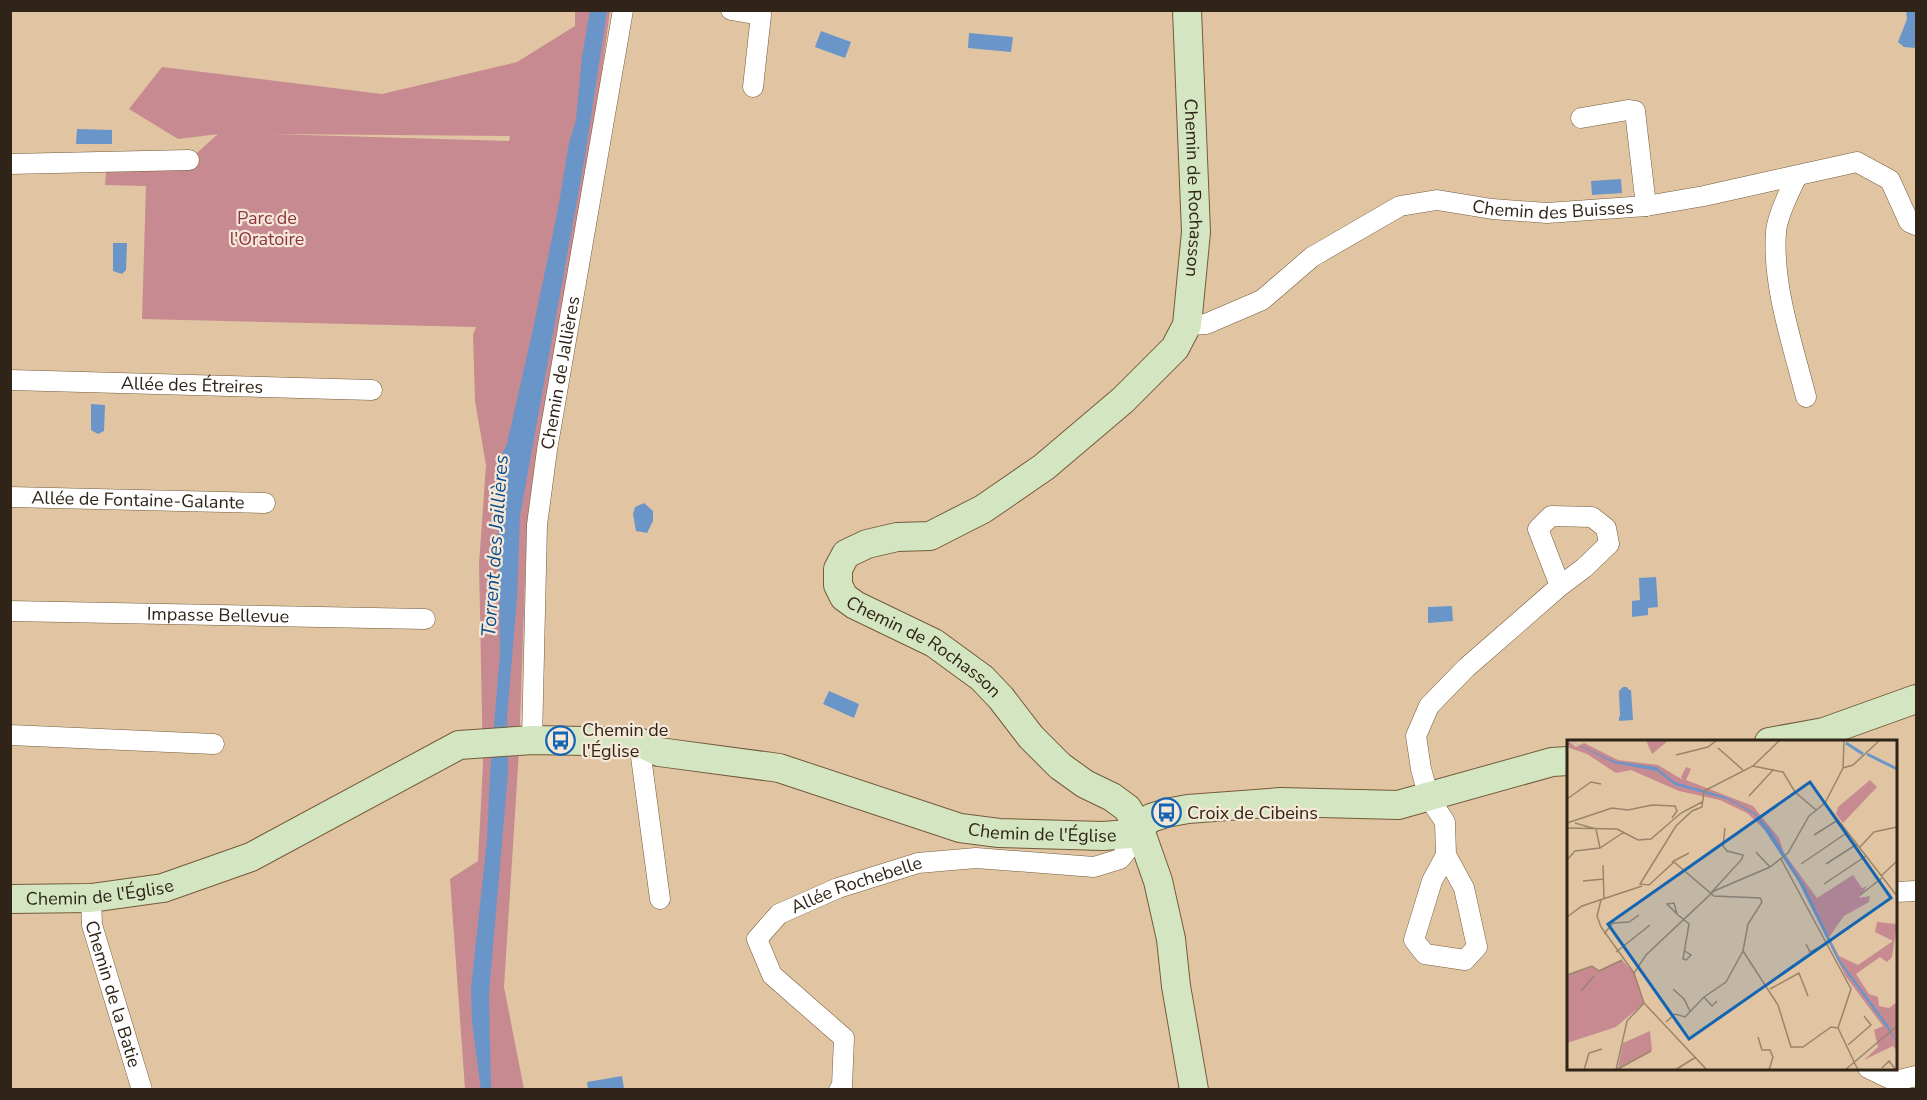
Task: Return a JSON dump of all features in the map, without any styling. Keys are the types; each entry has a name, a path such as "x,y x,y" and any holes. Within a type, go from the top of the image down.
{"street":[{"name":"Chemin de Jallières","path":"526,740 537,525 547,450 623,10"},
{"path":"730,10 761,15 753,87"},
{"name":"Chemin de Rochasson","path":"1186,10 1196,232 1187,325 1175,348 1123,400 1034,475 983,509 930,536 897,537 867,544 846,554 838,569 838,585 844,597 855,605 934,643 982,678 1001,698 1031,737 1060,766 1085,784 1112,797 1127,808 1140,830 1158,881 1171,939 1176,986 1194,1089"},
{"path":"1581,118 1628,110 1635,111 1646,206"},
{"path":"10,164 189,160"},
{"name":"Chemin des Buisses","path":"1187,325 1206,324 1262,300 1312,257 1400,206 1437,200 1492,209 1547,213 1646,206 1704,196 1857,162 1890,180 1909,222 1917,225"},
{"path":"1797,176 1776,230 1777,281 1806,397"},
{"name":"Allée des Étreires","path":"10,380 372,390"},
{"name":"Allée de Fontaine-Galante","path":"10,497 265,503"},
{"path":"1446,855 1432,881 1414,940 1425,954 1465,960 1477,947 1464,888 1446,855 1445,822 1429,798 1421,769 1416,736 1429,706 1466,668 1560,586"},
{"name":"Impasse Bellevue","path":"10,611 425,619"},
{"path":"1774,740 1824,732 1917,699"},
{"path":"10,735 214,744"},
{"name":"Chemin de l'Église","path":"10,900 91,898 163,888 251,857 459,746 488,743 526,740 639,741 658,752 779,768 960,828 999,833 1103,836 1129,834 1140,830 1151,818 1188,809 1281,802 1398,805 1552,762 1567,761"},
{"path":"639,741 660,899"},
{"name":"Allée Rochebelle","path":"839,1089 842,1086 843,1038 772,975 757,939 779,914 838,888 918,863 976,858 1094,867 1120,859 1140,830"},
{"path":"1897,892 1917,891"},
{"name":"Chemin de la Batie","path":"91,898 92,925 142,1089"},
{"path":"1870,1070 1889,1085 1917,1076"}],"green space":[{"name":"Parc de l'Oratoire","path":"575,11 610,11 593,137 527,523 519,751 504,987 524,1089 465,1089 450,879 478,861 483,764 479,564 486,465 475,401 473,335 476,327 142,319 146,186 105,185 106,171 189,160 218,134 178,139 129,109 162,67 382,94 517,62 575,26","holes":["271,134 509,136 509,141"]}],"water":[{"path":"590,11 607,11 585,156 520,516 517,598 507,717 508,773 489,993 491,1089 481,1090 472,1022 471,988 487,840 500,653 498,521 501,456 507,444 533,329 569,143 576,120 582,57"},
{"path":"1906,11 1916,11 1916,48 1904,47 1898,42 1907,19"},
{"path":"821,31 851,42 845,58 815,47"},
{"path":"969,33 1013,37 1011,52 968,48"},
{"path":"77,129 112,130 112,144 76,144"},
{"path":"1621,179 1622,193 1592,195 1591,181"},
{"path":"113,243 127,243 126,270 122,274 113,271"},
{"path":"91,404 105,405 104,431 98,434 91,430"},
{"path":"644,503 653,511 653,521 647,533 636,531 633,514 635,507"},
{"path":"1656,577 1658,607 1648,608 1648,615 1632,617 1632,601 1640,600 1639,578"},
{"path":"1452,606 1453,621 1428,623 1428,607"},
{"path":"1623,687 1631,690 1633,720 1619,721 1619,691"},
{"path":"829,691 859,704 854,718 823,704"},
{"path":"622,1076 624,1089 588,1089 587,1082"}],"place":[{"name":"Chemin de l'Église","path":"561,740"},
{"name":"Croix de Cibeins","path":"1166,813"}],"water label":[{"name":"Torrent des Jaillières","path":"495,546"}]}
